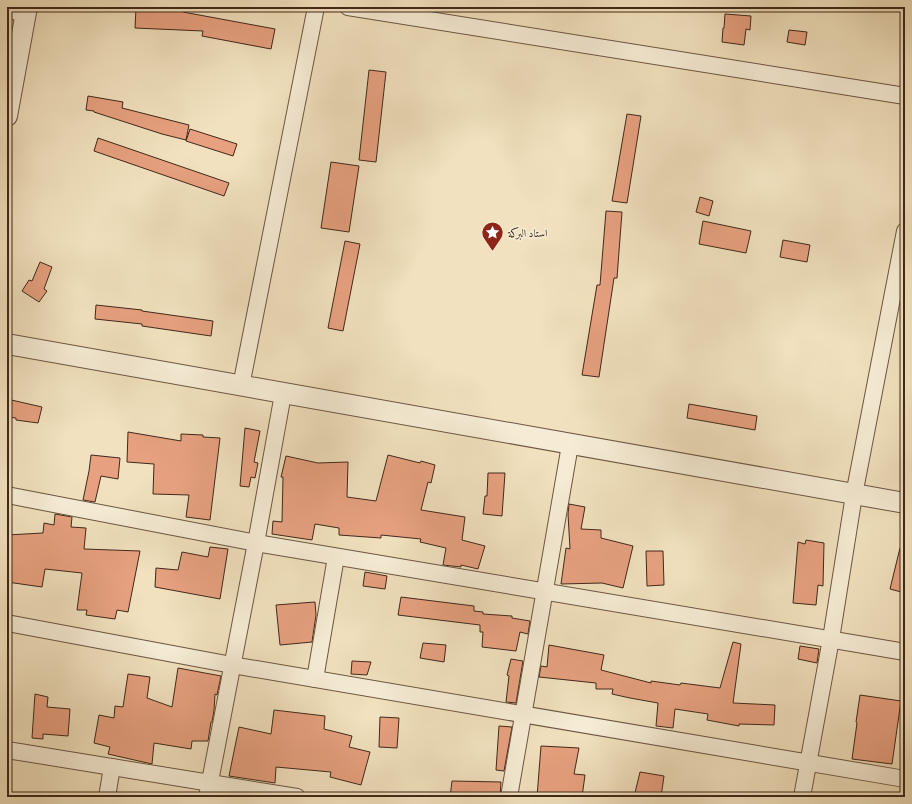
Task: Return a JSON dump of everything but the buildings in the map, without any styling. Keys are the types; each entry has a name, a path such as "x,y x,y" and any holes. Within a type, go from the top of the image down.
{"street":[{"path":"242,386 316,7"},
{"path":"348,7 905,96"},
{"path":"7,116 20,10"},
{"path":"802,797 831,638 854,495 905,231"},
{"path":"7,344 570,445 905,503"},
{"path":"208,790 283,394"},
{"path":"509,797 570,445"},
{"path":"7,495 336,557 831,638 905,652"},
{"path":"315,679 336,557"},
{"path":"7,623 232,665 905,777"},
{"path":"7,750 112,767 208,790 297,797"},
{"path":"107,797 112,767"}],"place":[{"name":"استاد البركة","path":"492,252"}]}
